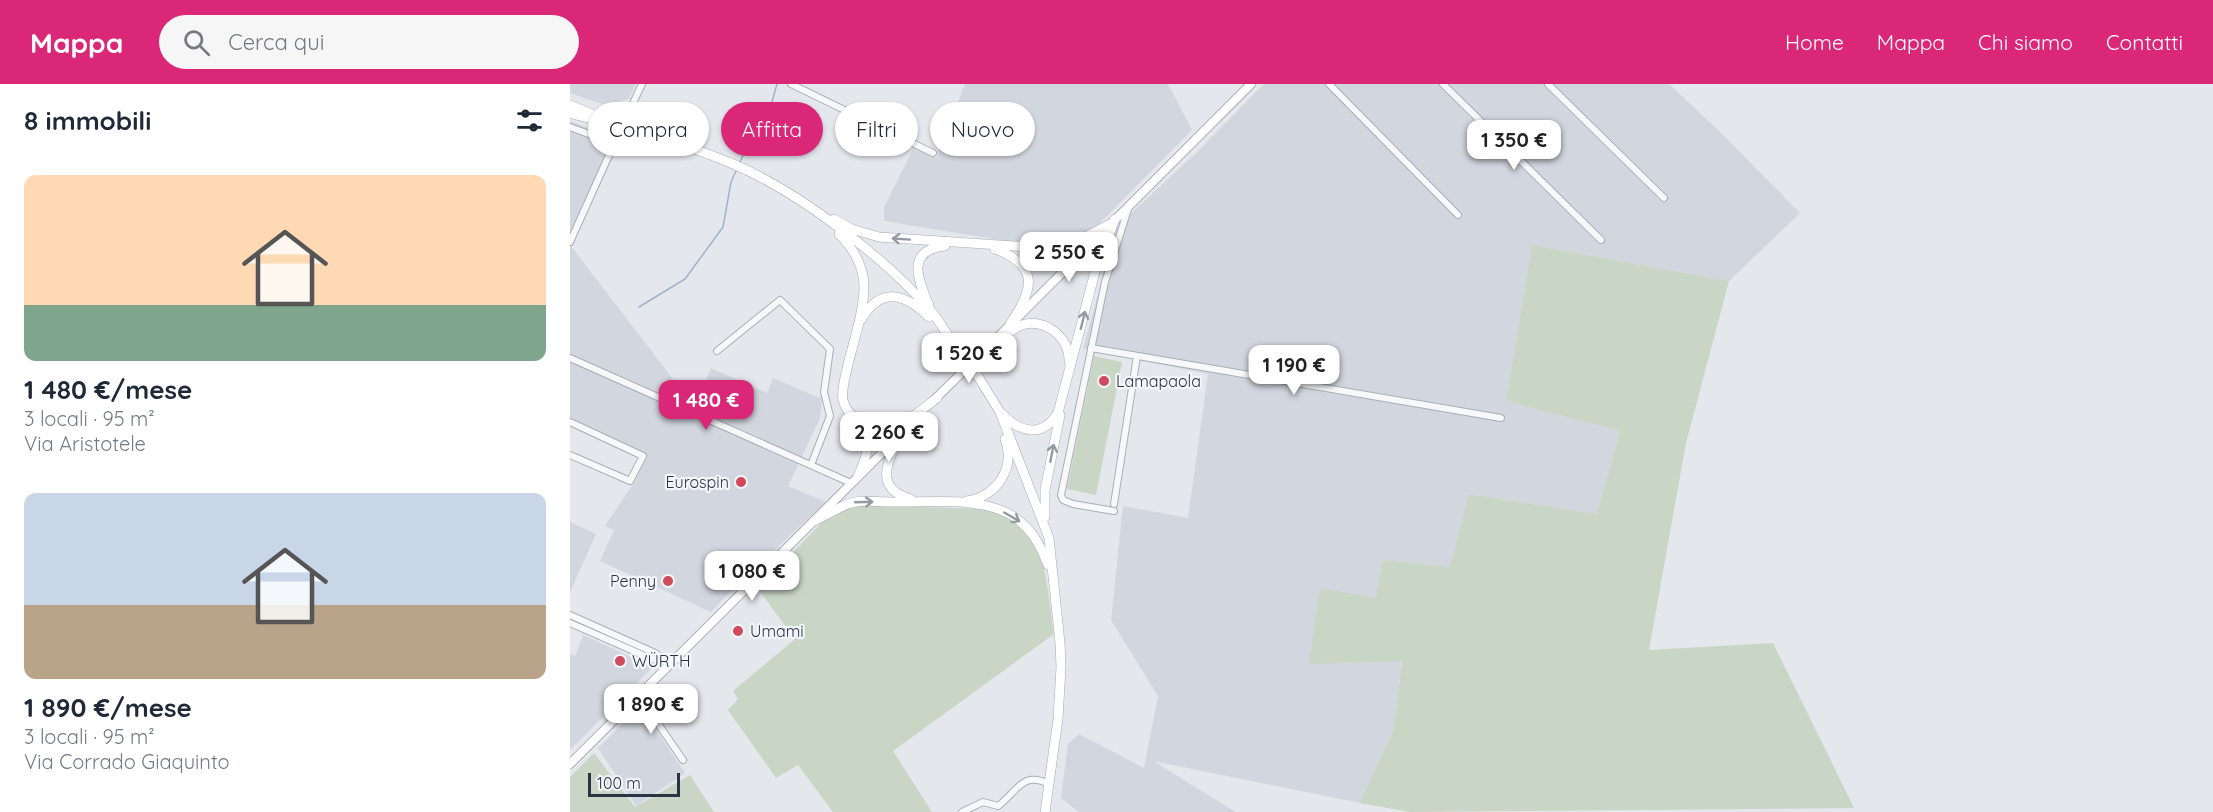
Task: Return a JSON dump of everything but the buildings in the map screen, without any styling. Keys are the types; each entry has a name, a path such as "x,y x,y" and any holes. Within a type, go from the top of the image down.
{"main road":[{"path":"570,764 639,696 668,663 814,521 1251,84"},
{"path":"570,105 588,112"},
{"path":"570,113 588,118"},
{"path":"709,156 746,170 809,207 883,263 933,312"},
{"path":"809,207 824,212 841,224 863,234 959,244 1059,247 1076,242 1113,222"},
{"path":"820,215 842,237 858,262 864,288 843,393 849,413 864,433 868,449 866,460 855,480"},
{"path":"1000,412 1016,425 1030,430 1050,425 1058,413 1096,268 1113,222"},
{"path":"959,244 939,246 923,254 917,264 920,285 946,333 990,394 1000,412 1049,538 1061,667 1058,719 1045,812"},
{"path":"984,245 1014,257 1025,270 1028,280 1026,299 1010,324"},
{"path":"858,325 872,304 894,296 913,304 946,333"},
{"path":"983,352 1023,324 1047,326 1058,333 1066,344 1070,356 1068,377"},
{"path":"1046,531 1045,490 1064,391"},
{"path":"956,502 974,500 989,492 999,484 1007,469 1008,446 990,394"},
{"path":"856,420 871,428 893,427 905,422 937,398"},
{"path":"903,432 888,461 886,477 893,491 900,496 919,501"},
{"path":"814,521 854,502 956,502 993,507 1023,523 1035,537 1044,552 1053,576 1055,591"}],"street":[{"path":"633,102 642,84"},
{"path":"791,84 930,152"},
{"path":"1329,84 1458,215"},
{"path":"1443,84 1601,240"},
{"path":"1548,84 1664,198"},
{"path":"570,127 608,142 610,153 570,242"},
{"path":"1131,203 1105,282 1061,495 1063,500 1073,504 1114,508 1137,356"},
{"path":"717,351 780,300 830,349 824,392 830,416 811,465"},
{"path":"1091,348 1501,418"},
{"path":"570,358 811,465 855,480"},
{"path":"570,423 643,456 630,481 570,455"},
{"path":"570,615 655,653 668,663"},
{"path":"570,623 652,660 668,663"},
{"path":"639,696 683,760"},
{"path":"962,812 983,802 998,806 1028,779 1038,779 1049,783"}],"shaded area":[{"path":"570,84 636,84 629,99 617,102 596,102 570,93"},
{"path":"965,84 1168,84 1192,130 1096,227 1078,237 1049,244 1012,242 884,221 884,207 910,156 918,156 918,149 936,158 937,156 1035,156 1035,102 958,102"},
{"path":"1264,84 1669,84 1800,213 1729,281 1532,245 1506,401 1620,431 1597,514 1470,494 1450,567 1383,560 1402,660 1394,728 1360,803 1153,761 1236,812 1079,812 1061,798 1068,744 1079,734 1144,768 1158,696 1111,620 1123,506 1188,518 1208,374 1083,349 1116,227 1196,153"},
{"path":"570,121 588,128 588,156 614,156 571,246 689,400 697,402 711,368 767,393 773,378 822,399 820,418 788,486 826,502 711,612 600,561 614,530 605,526 635,481 646,455 570,420"},
{"path":"570,522 596,534 570,592"},
{"path":"583,635 653,667 570,750 570,654 575,656"},
{"path":"640,706 685,773 636,806 598,748"}],"green space":[{"path":"1532,245 1729,281 1686,443 1649,650 1773,643 1854,808 1410,812 1360,803 1394,728 1402,661 1309,664 1320,588 1376,598 1383,560 1450,567 1469,494 1597,514 1620,431 1506,401"},
{"path":"1094,356 1122,362 1096,495 1067,489"},
{"path":"857,505 985,509 1005,516 1023,527 1033,537 1041,556 1054,634 893,751 932,812 833,812 798,765 776,778 728,710 738,699 733,691 795,639 758,589 826,518 840,510"},
{"path":"594,753 635,807 690,775 714,812 570,812 570,777"}],"waterway":[{"path":"739,164 767,119 777,84"},
{"path":"639,307 685,279 723,227 731,182 736,171"}],"place":[{"name":"Lamapaola","path":"1104,381"},
{"name":"Eurospin","path":"741,482"},
{"name":"Penny","path":"668,581"},
{"name":"Umami","path":"738,631"},
{"name":"WÜRTH","path":"620,661"}]}
